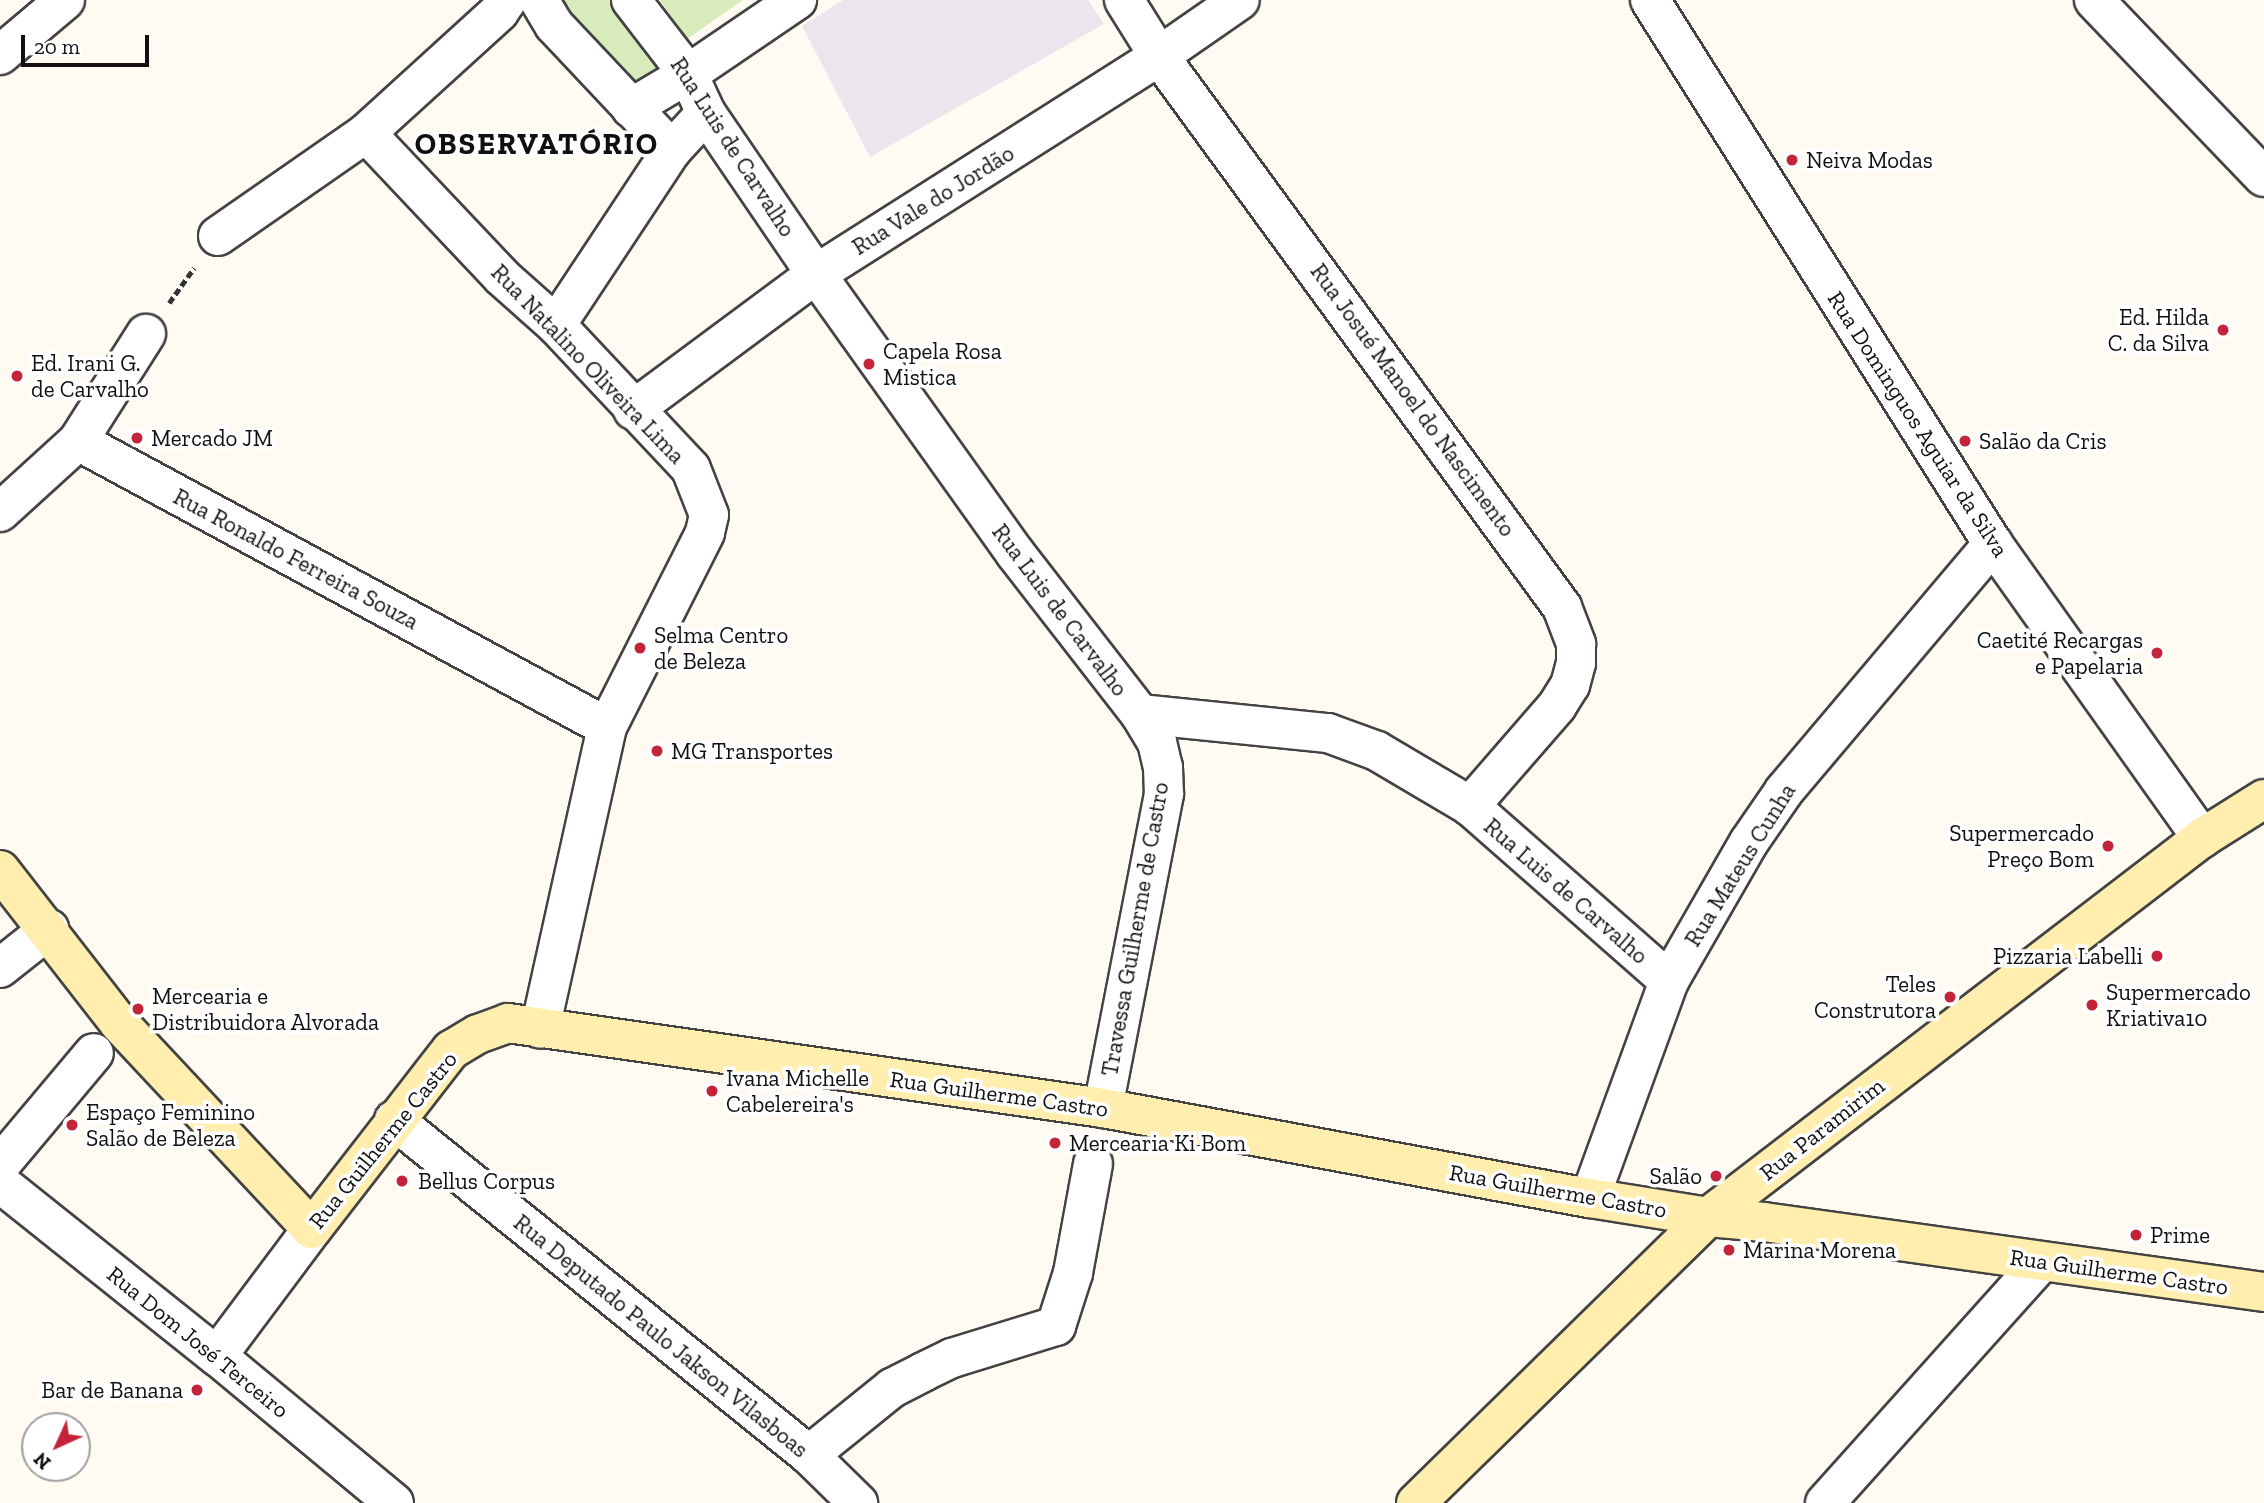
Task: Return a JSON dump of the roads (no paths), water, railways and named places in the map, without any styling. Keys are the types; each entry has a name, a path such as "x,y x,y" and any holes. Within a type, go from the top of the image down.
{"street":[{"path":"0,55 65,0"},
{"path":"218,236 366,133 499,12 507,0"},
{"path":"539,0 554,25 672,150"},
{"name":"Rua Luis de Carvalho","path":"631,0 688,74 706,113 816,274 1015,553 1140,714 1328,733 1377,751 1470,806 1669,981"},
{"path":"631,108 688,74 797,0"},
{"name":"Rua Josué Manoel do Nascimento","path":"1124,0 1159,56 1562,607 1576,644 1576,663 1570,685 1557,706 1470,806"},
{"name":"Rua Vale do Jordão","path":"633,410 816,274 1159,56 1240,0"},
{"name":"Rua Dominguos Aguiar da Silva","path":"1650,0 1993,544 2202,838"},
{"path":"2094,0 2264,177"},
{"path":"556,325 672,150 706,113"},
{"name":"Rua Natalino Oliveira Lima","path":"366,133 502,277 556,325 691,469 709,515 705,533 607,727 540,1029"},
{"path":"0,512 78,441 146,334"},
{"name":"Rua Ronaldo Ferreira Souza","path":"78,441 607,727"},
{"name":"Rua Mateus Cunha","path":"1590,1198 1669,981 1749,842 1784,791 1993,544"},
{"name":"Travessa Guilherme de Castro","path":"1103,1108 1164,794 1163,766 1157,743 1140,714"},
{"name":"Rua Paramirim","path":"1416,1503 1707,1217 2202,838 2264,799"},
{"path":"0,870 119,1023 312,1229"},
{"path":"0,968 48,929"},
{"name":"Rua Guilherme Castro","path":"217,1356 394,1120 451,1050 478,1034 508,1023 1103,1108 1707,1217 1764,1222 2264,1292"},
{"path":"0,1165 94,1054"},
{"name":"Rua Deputado Paulo Jakson Vilasboas","path":"394,1120 809,1455 858,1503"},
{"path":"809,1455 892,1388 913,1377 952,1358 1056,1326 1073,1273 1093,1164"},
{"name":"Rua Dom José Terceiro","path":"0,1183 217,1356 394,1503"},
{"path":"1825,1503 2041,1262"}],"place":[{"name":"Neiva Modas","path":"1792,160"},
{"name":"Ed. Hilda C. da Silva","path":"2223,330"},
{"name":"Capela Rosa Mistica","path":"869,364"},
{"name":"Ed. Irani G. de Carvalho","path":"17,376"},
{"name":"Mercado JM","path":"137,438"},
{"name":"Salão da Cris","path":"1965,441"},
{"name":"Selma Centro de Beleza","path":"640,648"},
{"name":"Caetité Recargas e Papelaria","path":"2157,653"},
{"name":"MG Transportes","path":"657,751"},
{"name":"Supermercado Preço Bom","path":"2108,846"},
{"name":"Pizzaria Labelli","path":"2157,956"},
{"name":"Teles Construtora","path":"1950,997"},
{"name":"Supermercado Kriativa10","path":"2092,1005"},
{"name":"Mercearia e Distribuidora Alvorada","path":"138,1009"},
{"name":"Ivana Michelle Cabelereira's","path":"712,1091"},
{"name":"Espaço Feminino Salão de Beleza","path":"72,1125"},
{"name":"Mercearia Ki Bom","path":"1055,1143"},
{"name":"Salão","path":"1716,1176"},
{"name":"Bellus Corpus","path":"402,1181"},
{"name":"Prime","path":"2136,1235"},
{"name":"Marina Morena","path":"1729,1250"},
{"name":"Bar de Banana","path":"197,1390"}],"district":[{"name":"OBSERVATÓRIO","path":"537,144"}]}
